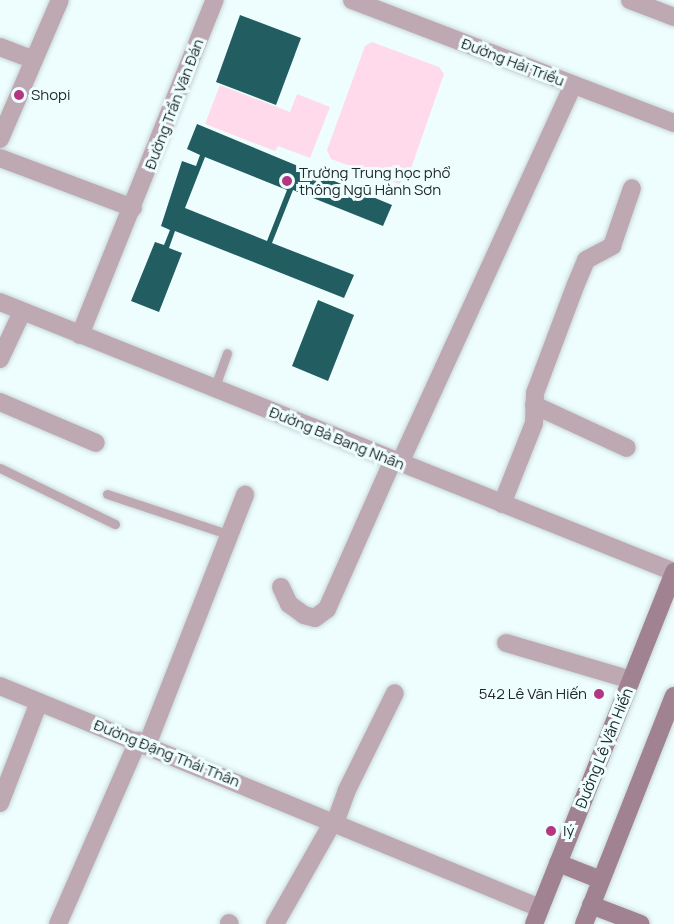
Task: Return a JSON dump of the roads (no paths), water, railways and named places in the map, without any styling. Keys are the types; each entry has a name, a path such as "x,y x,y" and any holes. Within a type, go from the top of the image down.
{"main road":[{"name":"Đường Lê Văn Hiến","path":"537,916 674,572"},
{"path":"584,924 674,696"},
{"path":"558,863 601,880"},
{"path":"591,905 641,924"}],"street":[{"path":"0,139 60,0"},
{"name":"Đường Trần Văn Đán","path":"80,335 215,0"},
{"name":"Đường Hải Triều","path":"354,0 674,123"},
{"path":"630,0 674,17"},
{"path":"0,47 34,60"},
{"path":"281,587 289,604 303,615 315,618 327,609 573,85"},
{"path":"0,158 133,208"},
{"path":"502,504 534,423 535,393 586,260 612,246 632,188"},
{"name":"Đường Bà Bang Nhãn","path":"0,302 674,572"},
{"path":"0,359 22,312"},
{"path":"0,402 96,443"},
{"path":"534,405 627,448"},
{"path":"58,924 142,743 231,535 245,495"},
{"path":"506,643 631,680"},
{"name":"Đường Đặng Thái Thân","path":"0,686 334,822 537,916"},
{"path":"274,924 334,822 346,792 395,693"},
{"path":"0,802 39,702"}],"lane":[{"path":"214,388 227,353"},
{"path":"0,468 115,525"},
{"path":"107,494 231,535"}],"place":[{"name":"Shopi","path":"19,95"},
{"name":"Trường Trung học phổ thông Ngũ Hành Sơn","path":"287,181"},
{"name":"542 Lê Văn Hiến","path":"599,694"},
{"name":"lý","path":"551,831"}]}
